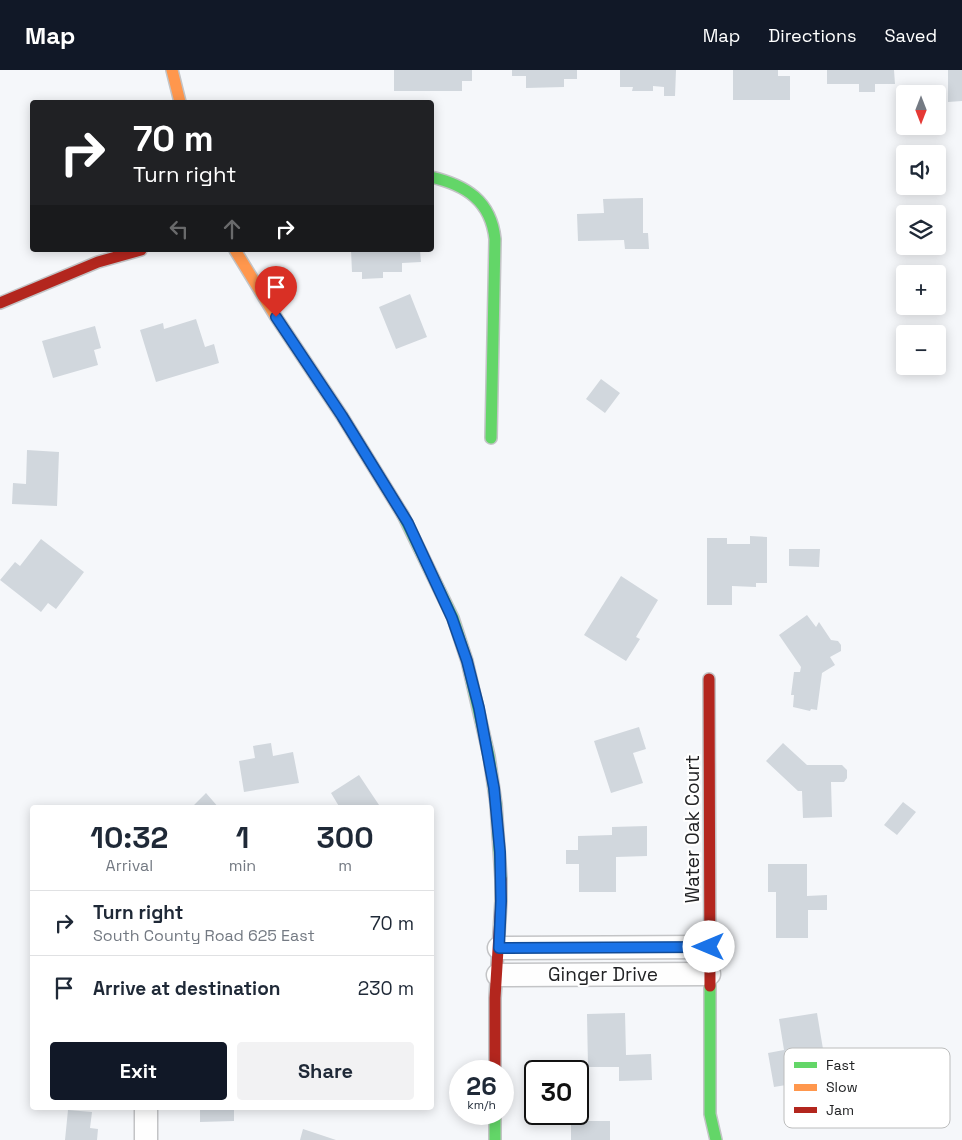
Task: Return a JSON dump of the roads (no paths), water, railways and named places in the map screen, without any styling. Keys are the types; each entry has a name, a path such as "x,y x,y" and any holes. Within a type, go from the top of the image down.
{"street":[{"path":"172,70 180,100"},
{"path":"434,178 442,179 462,189 478,201 488,212 494,226 491,438"},
{"path":"0,303 98,262 133,252"},
{"path":"236,252 276,317 342,416 408,523 452,618 467,661 489,756 500,852 501,901 498,975 495,998 495,1060"},
{"name":"Water Oak Court","path":"709,679 710,1114 716,1140"},
{"name":"Ginger Drive","path":"499,948 709,947"},
{"name":"Ginger Drive","path":"498,975 709,974"},
{"path":"146,1110 146,1140"},
{"path":"495,1125 495,1140"}]}
